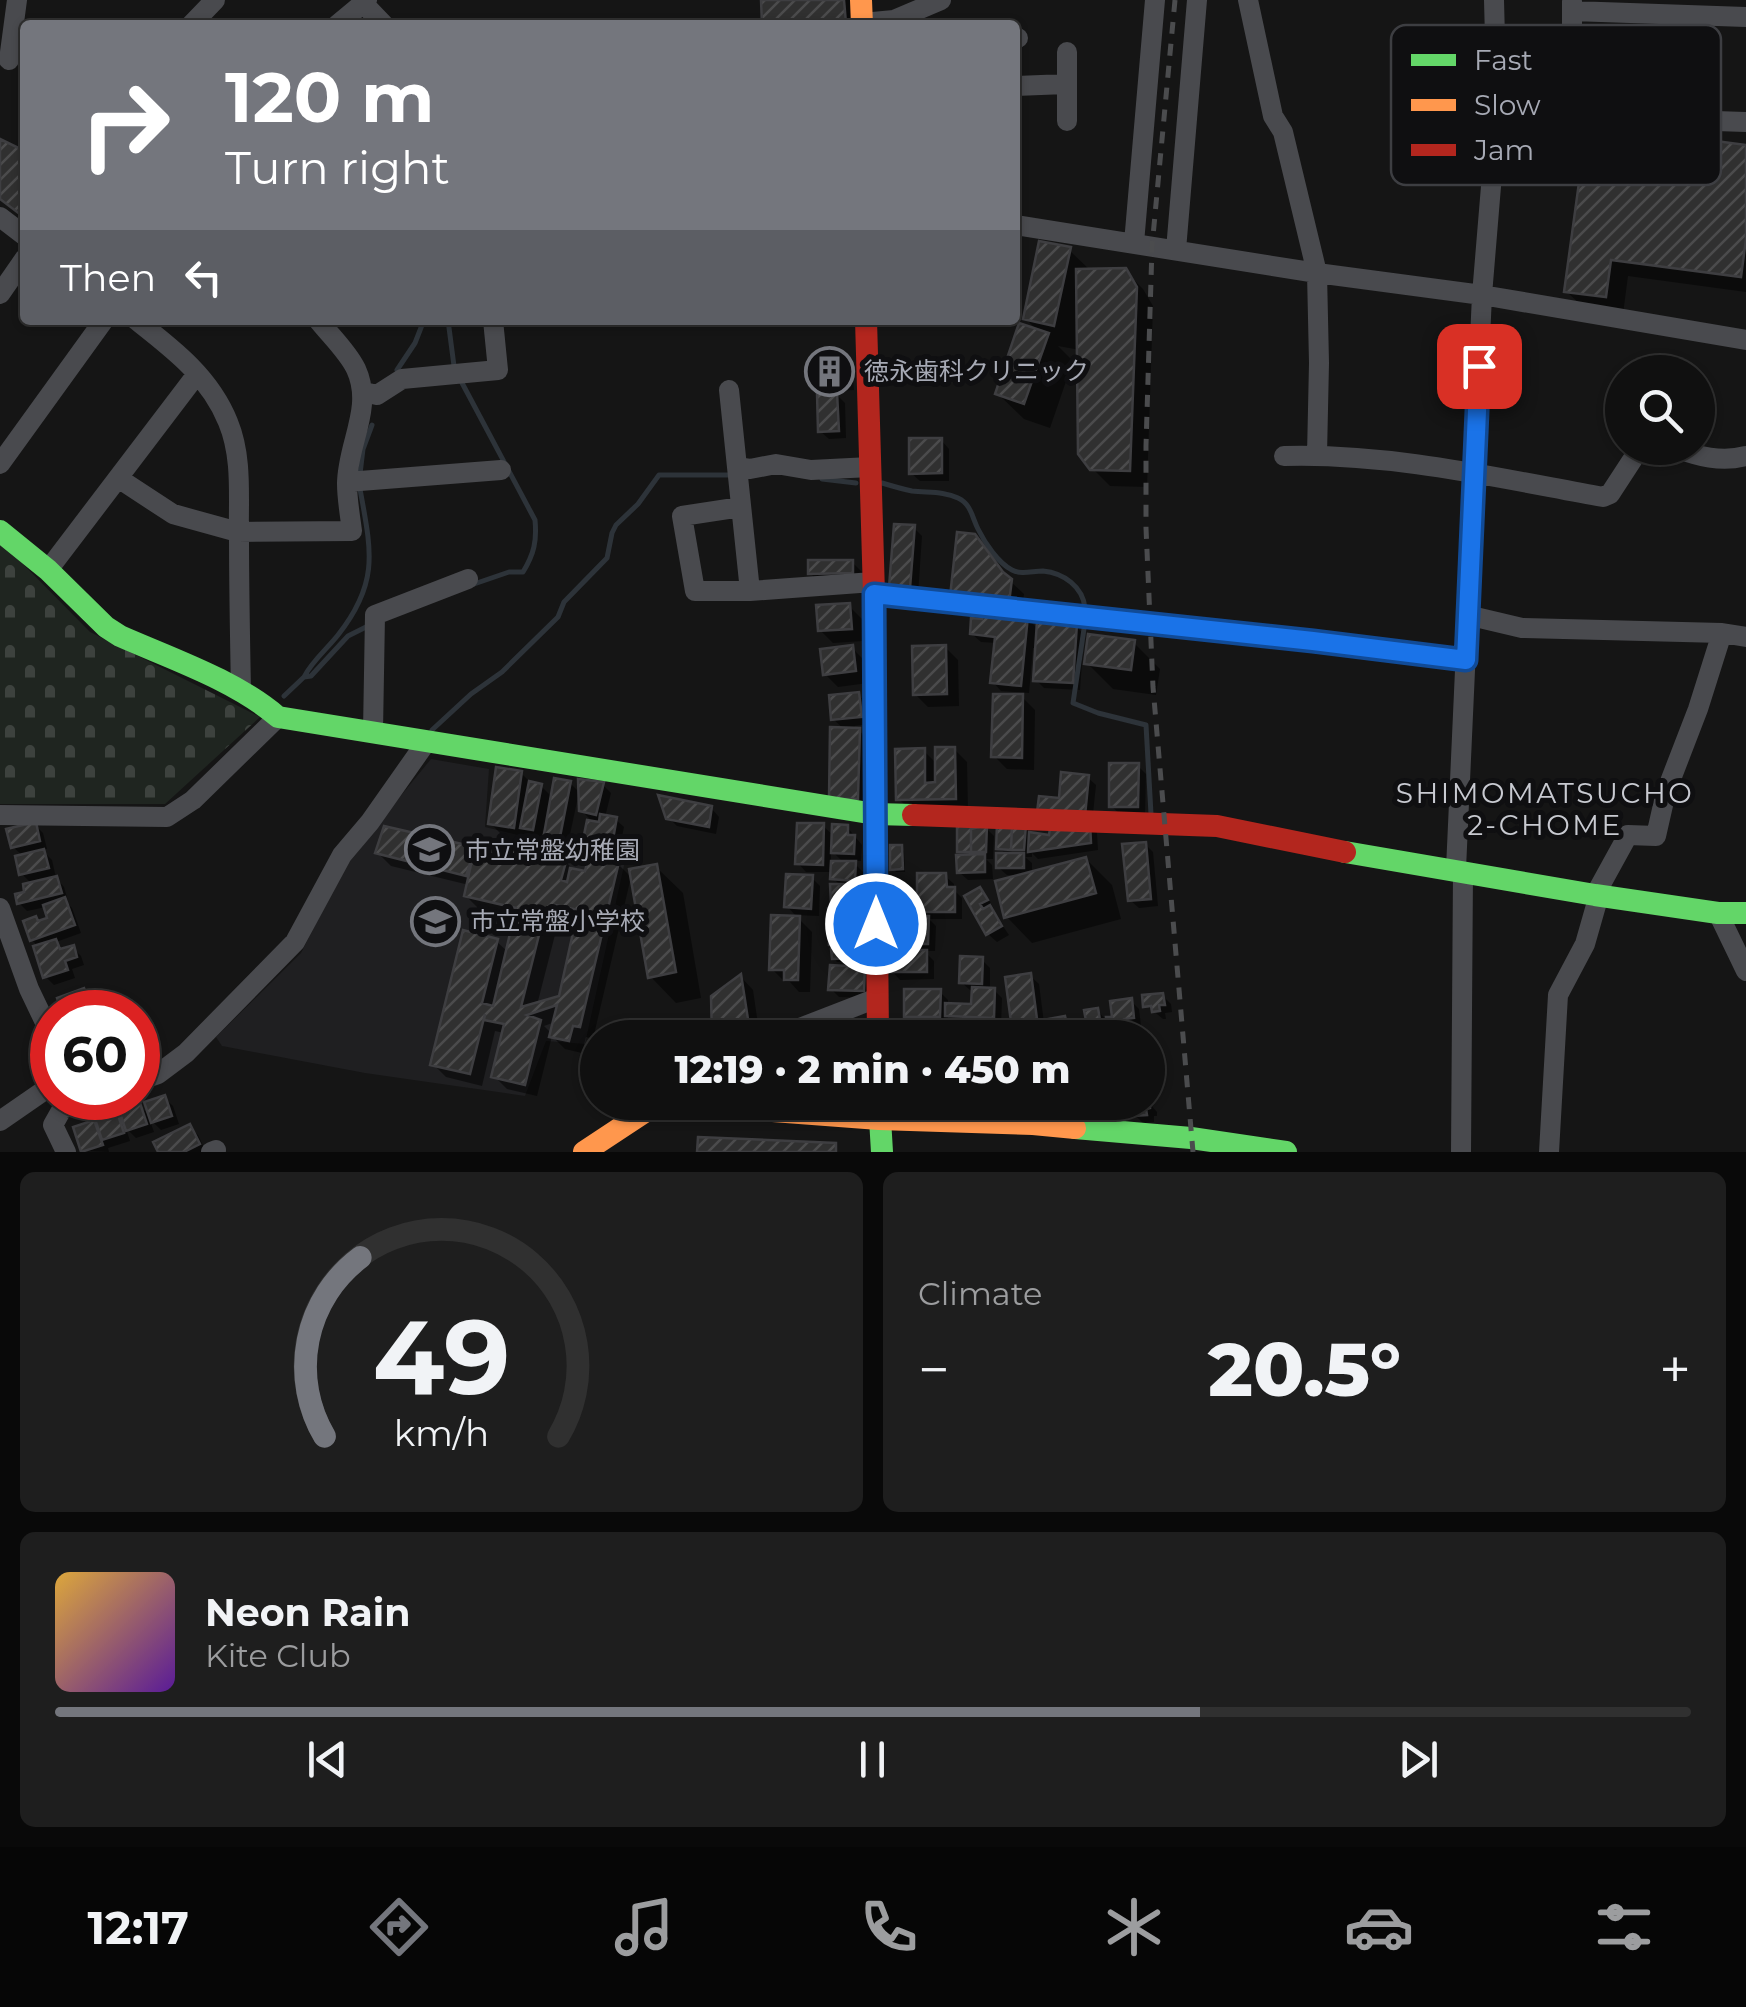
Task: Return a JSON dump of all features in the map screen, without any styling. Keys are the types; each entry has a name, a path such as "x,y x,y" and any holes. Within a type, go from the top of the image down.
{"street":[{"path":"11,61 17,0"},
{"path":"196,20 215,0"},
{"path":"861,16 894,20 941,0"},
{"path":"1134,244 1156,0"},
{"path":"1176,250 1197,0"},
{"path":"1248,0 1273,116 1283,132 1317,274 1317,455"},
{"path":"1494,0 1495,25"},
{"path":"343,20 365,2"},
{"path":"1572,6 1653,7 1746,17"},
{"path":"1066,52 1067,122"},
{"path":"1020,86 1066,84"},
{"path":"1721,121 1746,122"},
{"path":"1461,1152 1459,870 1482,295 1491,185"},
{"path":"0,217 20,232"},
{"path":"1020,226 1317,274 1482,295 1746,340"},
{"path":"0,294 20,265"},
{"path":"0,464 100,325"},
{"path":"142,325 186,359 229,424 240,482 241,692"},
{"path":"118,478 173,514 238,532 352,531 347,482 364,392 356,367 322,325"},
{"path":"364,392 377,394 402,378 498,370 493,325"},
{"path":"866,325 878,1020"},
{"path":"48,570 197,374"},
{"path":"729,390 750,590"},
{"path":"1284,456 1390,460 1603,497 1610,494 1629,465"},
{"path":"1715,459 1746,456"},
{"path":"737,468 776,464 811,470 870,467"},
{"path":"347,482 501,470"},
{"path":"741,507 682,516 694,591 873,588 1466,660"},
{"path":"0,531 48,570 106,627 241,692 278,718 875,814 1217,826 1597,895 1718,913 1746,913"},
{"path":"372,731 375,615 468,579"},
{"path":"1468,615 1522,628 1746,637"},
{"path":"1549,1152 1558,996 1585,944 1597,895 1628,835 1656,836 1666,792 1722,634"},
{"path":"0,815 167,817 193,800 278,718"},
{"path":"160,1072 186,1053 295,942 342,855 427,740"},
{"path":"0,908 30,990"},
{"path":"1718,913 1746,971"},
{"path":"820,1020 877,998"},
{"path":"0,1121 30,1106"},
{"path":"53,1120 66,1152"},
{"path":"584,1152 632,1120"},
{"path":"880,1120 882,1152"},
{"path":"985,1120 1192,1138 1286,1152"}],"shaded area":[{"path":"431,759 489,769 485,827 625,861 590,1020 580,1020 580,1044 546,1041 525,1096 365,1073 222,1046 216,1037 301,953 348,860"}],"green space":[{"path":"0,545 90,632 260,717 165,804 0,804"}],"building":[{"path":"761,0 844,0 846,20 762,20"},
{"path":"0,139 20,149 20,214 0,199"},
{"path":"1721,142 1746,145 1746,239 1741,277 1611,260 1606,297 1564,292 1579,185 1721,185"},
{"path":"1039,241 1071,247 1054,326 1023,319"},
{"path":"1126,268 1137,287 1130,471 1090,470 1078,454 1076,269"},
{"path":"1018,325 1049,333 1024,404 995,394"},
{"name":"徳永歯科クリニック","path":"845,358 847,383 813,385 812,360"},
{"path":"837,392 839,431 818,432 817,393"},
{"path":"909,438 942,438 942,473 909,474"},
{"path":"894,524 915,525 910,588 889,587"},
{"path":"957,532 975,534 1012,579 1009,603 950,597"},
{"path":"808,560 853,560 853,573 808,574"},
{"path":"850,603 852,629 818,631 816,605"},
{"path":"983,612 1028,616 1021,686 990,683 995,637 970,634 971,618 982,619"},
{"path":"1037,621 1077,624 1073,683 1033,681"},
{"path":"1088,634 1135,640 1131,670 1084,664"},
{"path":"853,645 856,671 823,675 820,649"},
{"path":"946,645 947,694 913,695 912,646"},
{"path":"859,692 862,717 831,720 829,695"},
{"path":"993,694 1023,694 1022,758 991,757"},
{"path":"830,727 860,728 858,799 829,799"},
{"path":"935,747 955,747 956,799 896,800 895,749 925,748 925,783 935,782"},
{"path":"1109,763 1139,763 1138,807 1109,807"},
{"path":"496,767 522,771 514,828 488,824"},
{"path":"1061,772 1089,775 1085,816 1037,812 1039,796 1059,798"},
{"path":"554,778 571,781 560,837 544,834"},
{"path":"578,779 604,782 596,815 579,811"},
{"path":"529,781 542,784 533,830 520,828"},
{"path":"658,795 712,806 709,827 666,819"},
{"path":"600,814 617,817 612,845 583,840 587,820 599,822"},
{"path":"36,822 40,841 11,848 6,829"},
{"path":"1051,822 1090,822 1091,843 1028,852 1029,832 1049,835"},
{"path":"797,823 824,823 823,865 795,864"},
{"path":"832,824 848,825 848,835 855,835 854,854 831,853"},
{"path":"957,824 971,824 971,852 957,852"},
{"path":"997,824 1012,825 1011,850 996,849"},
{"path":"987,825 986,852 971,852 971,829"},
{"path":"1012,825 1026,825 1024,850 1011,850"},
{"path":"384,826 475,847 466,876 375,853"},
{"path":"477,838 567,858 561,880 567,882 570,868 585,871 589,855 619,862 580,1027 573,1026 569,1041 549,1037 557,1005 527,1015 541,1020 525,1085 491,1077 504,1024 484,1020 485,1014 470,1074 430,1065 463,930 498,939 482,1003 493,1006 516,908 464,896","holes":["555,905 578,910 559,996 521,1007 543,919 550,920"]},
{"path":"1146,842 1151,899 1128,901 1122,844"},
{"path":"890,845 902,845 903,869 890,870"},
{"path":"44,849 49,868 19,875 15,856"},
{"path":"996,853 1024,853 1024,868 996,868"},
{"path":"985,854 985,872 957,873 956,855"},
{"path":"1086,857 1096,893 1004,918 995,881"},
{"path":"831,861 856,861 855,881 830,879"},
{"path":"657,864 676,972 648,978 629,869"},
{"path":"917,873 946,873 947,887 955,887 955,912 917,912"},
{"path":"786,874 813,875 811,909 784,907"},
{"path":"57,876 62,893 17,904 15,894 24,892 23,884"},
{"path":"830,884 853,884 853,905 831,905"},
{"path":"980,887 988,900 980,904 983,909 990,905 1002,926 986,935 964,896"},
{"path":"65,897 75,925 30,941 23,921 36,916 38,921 47,918 43,905"},
{"path":"828,908 854,908 855,944 829,945"},
{"path":"771,915 800,916 798,980 784,980 784,970 769,970"},
{"path":"900,915 929,916 928,944 899,944"},
{"path":"56,939 60,949 74,945 77,957 65,961 68,970 43,978 33,946"},
{"path":"862,948 863,958 832,959 831,949"},
{"path":"889,950 927,950 927,972 889,972"},
{"path":"960,956 983,957 982,984 959,983"},
{"path":"830,965 865,967 864,991 828,990"},
{"path":"1031,973 1037,1019 1011,1020 1005,977"},
{"path":"741,974 748,1020 712,1020 711,996"},
{"path":"972,987 995,988 994,1018 945,1016 945,1003 971,1004"},
{"path":"904,989 941,989 940,1017 904,1017"},
{"path":"1163,993 1165,1005 1159,1005 1160,1011 1143,1007 1142,995"},
{"path":"1132,998 1134,1018 1106,1020 1112,1017 1110,1001"},
{"path":"1098,1008 1100,1020 1086,1020 1084,1010"},
{"path":"165,1095 172,1116 160,1120 160,1097"},
{"path":"94,1120 103,1145 81,1152 73,1127"},
{"path":"95,1120 120,1120 124,1133 102,1140"},
{"path":"122,1120 146,1120 147,1124 126,1131"},
{"path":"190,1124 200,1144 184,1152 158,1152 153,1142"},
{"path":"698,1137 836,1143 836,1152 697,1152"}],"waterway":[{"path":"397,370 422,325"},
{"path":"449,325 454,366"},
{"path":"461,381 536,528 534,547 523,572 509,572 474,584"},
{"path":"360,474 363,449 372,425"},
{"path":"432,730 502,672 558,617 564,602 607,558 616,525 659,475 730,475"},
{"path":"822,479 856,483"},
{"path":"882,483 947,494 962,501 1002,563 1023,573 1043,571 1065,578 1081,594 1085,608"},
{"path":"304,677 351,616 366,582 369,548 360,489"},
{"path":"1085,622 1073,703 1146,725 1151,814"},
{"path":"284,696 304,677 311,676 348,636 368,626"}],"railway":[{"path":"1175,0 1152,247 1146,528 1153,687 1193,1152"}],"traffic: fast":[{"path":"0,531 48,570 106,627 223,681 278,717 875,814 913,815"},
{"path":"1345,852 1595,895 1718,913 1746,913"},
{"path":"880,1120 882,1152"},
{"path":"1075,1128 1191,1138 1286,1152"}],"traffic: slow":[{"path":"861,0 862,20"},
{"path":"584,1152 646,1111 681,1104 1075,1128"}],"traffic: jam":[{"path":"866,325 874,594 878,1020"},
{"path":"913,815 1217,826 1345,852"}],"place":[{"name":"徳永歯科クリニック","path":"829,371"},
{"name":"市立常盤幼稚園","path":"430,850"},
{"name":"市立常盤小学校","path":"435,921"}],"district":[{"name":"SHIMOMATSUCHO 2-CHOME","path":"1545,809"}],"route":[{"path":"876,924 874,594 1466,660 1479,366"}]}
